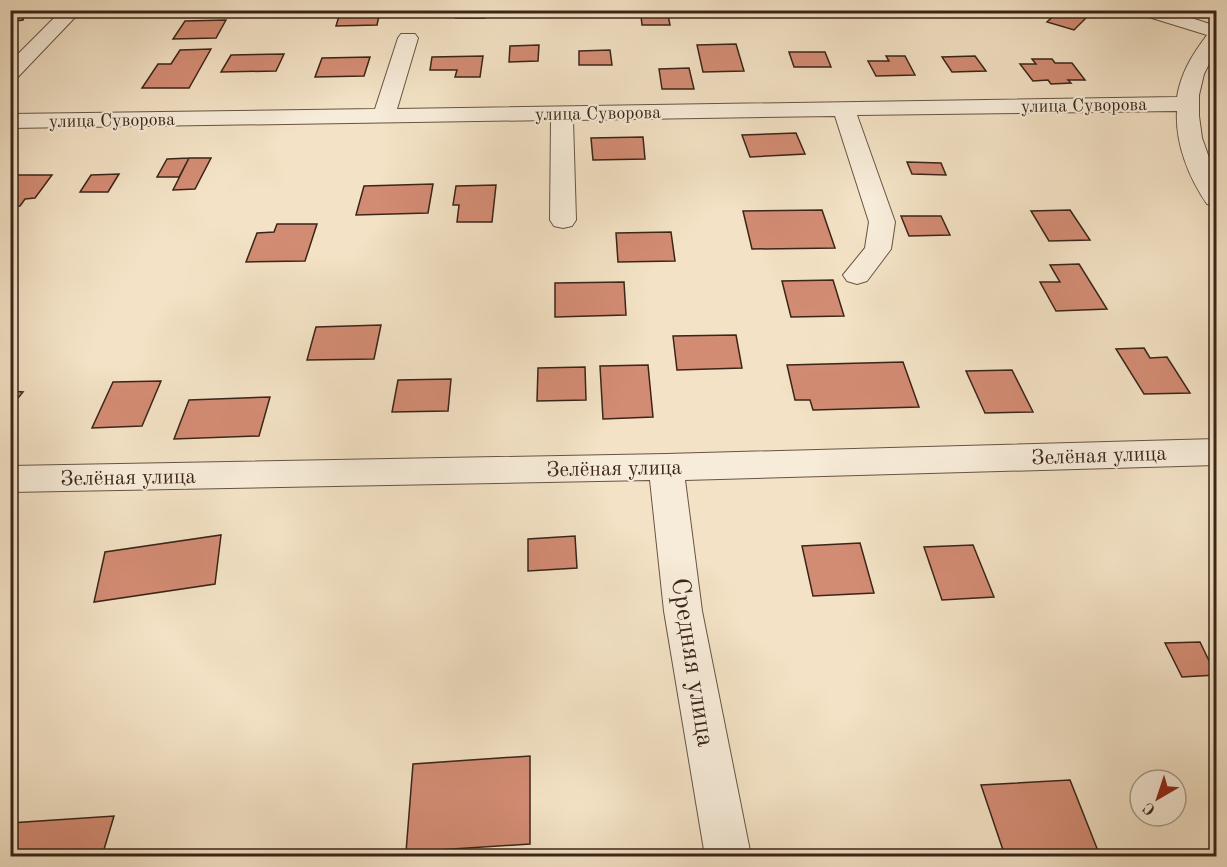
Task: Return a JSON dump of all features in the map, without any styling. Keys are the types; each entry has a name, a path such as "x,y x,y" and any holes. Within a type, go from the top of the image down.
{"street":[{"path":"10,74 73,10"},
{"path":"1146,10 1216,32"},
{"path":"1216,37 1206,48 1193,72 1186,104 1189,133 1200,165 1216,199"},
{"path":"384,116 408,38"},
{"name":"улица Суворова","path":"10,121 1186,104"},
{"path":"844,109 882,222 878,249 857,275"},
{"path":"562,113 563,220"},
{"name":"Зелёная улица","path":"10,479 666,467 1216,452"},
{"name":"Средняя улица","path":"666,467 683,611 728,856"}],"building":[{"path":"10,10 26,10 23,20 10,22"},
{"path":"350,10 370,10 368,16 379,16 377,25 336,26 339,16 348,16"},
{"path":"459,10 488,10 485,18 456,18"},
{"path":"887,10 927,10 928,14 887,12"},
{"path":"1060,10 1087,17 1074,30 1047,22"},
{"path":"668,15 670,25 642,25 641,16"},
{"path":"226,20 216,38 173,39 185,21"},
{"path":"736,44 744,71 703,72 697,45"},
{"path":"539,45 538,61 509,62 510,46"},
{"path":"211,49 189,88 142,88 158,64 171,64 180,50"},
{"path":"610,50 612,65 579,65 579,51"},
{"path":"789,52 825,52 831,67 794,67"},
{"path":"284,54 276,71 221,72 231,55"},
{"path":"483,56 480,77 455,77 457,70 430,70 432,57"},
{"path":"886,56 905,56 915,75 876,76 868,61 889,61"},
{"path":"975,56 986,71 952,72 942,57"},
{"path":"370,57 364,76 315,77 322,58"},
{"path":"1032,59 1052,59 1055,63 1072,63 1085,80 1068,80 1071,83 1051,84 1048,80 1033,81 1020,64 1036,64"},
{"path":"689,68 694,89 662,89 659,69"},
{"path":"796,133 805,154 750,157 742,135"},
{"path":"643,137 645,159 593,160 591,138"},
{"path":"189,158 179,177 157,177 167,159"},
{"path":"189,158 211,158 195,189 173,190"},
{"path":"907,162 941,163 946,175 912,174"},
{"path":"119,174 108,192 80,192 91,175"},
{"path":"12,175 52,175 35,198 25,199 20,206 10,207"},
{"path":"433,184 428,213 356,215 364,186"},
{"path":"496,185 492,222 457,222 459,205 453,205 456,186"},
{"path":"822,210 835,248 752,249 743,211"},
{"path":"1070,210 1090,240 1049,241 1031,211"},
{"path":"901,216 941,216 950,235 909,236"},
{"path":"277,224 317,224 305,261 246,262 257,233 274,232"},
{"path":"671,232 675,261 618,262 616,233"},
{"path":"1079,264 1107,309 1056,311 1040,282 1060,282 1050,265"},
{"path":"833,280 844,316 791,317 782,281"},
{"path":"624,282 626,315 555,317 555,283"},
{"path":"381,325 374,359 307,360 316,327"},
{"path":"736,335 742,368 677,370 673,336"},
{"path":"1144,348 1150,358 1167,357 1190,393 1144,394 1116,349"},
{"path":"903,362 919,407 813,410 810,400 795,400 787,365"},
{"path":"648,365 653,417 603,419 600,366"},
{"path":"585,367 586,400 537,401 538,368"},
{"path":"1012,370 1033,412 985,413 966,371"},
{"path":"451,379 448,411 392,412 398,380"},
{"path":"161,381 142,426 92,428 113,382"},
{"path":"10,391 23,392 10,408"},
{"path":"270,397 259,436 174,439 189,400"},
{"path":"221,535 215,584 94,602 105,552"},
{"path":"575,536 577,568 528,571 528,539"},
{"path":"860,543 874,593 813,596 802,546"},
{"path":"973,545 994,597 942,600 924,547"},
{"path":"1200,642 1216,675 1182,677 1165,643"},
{"path":"530,756 530,844 406,852 413,764"},
{"path":"1070,780 1100,856 1005,856 981,785"},
{"path":"114,816 102,856 10,856 10,823"}]}
